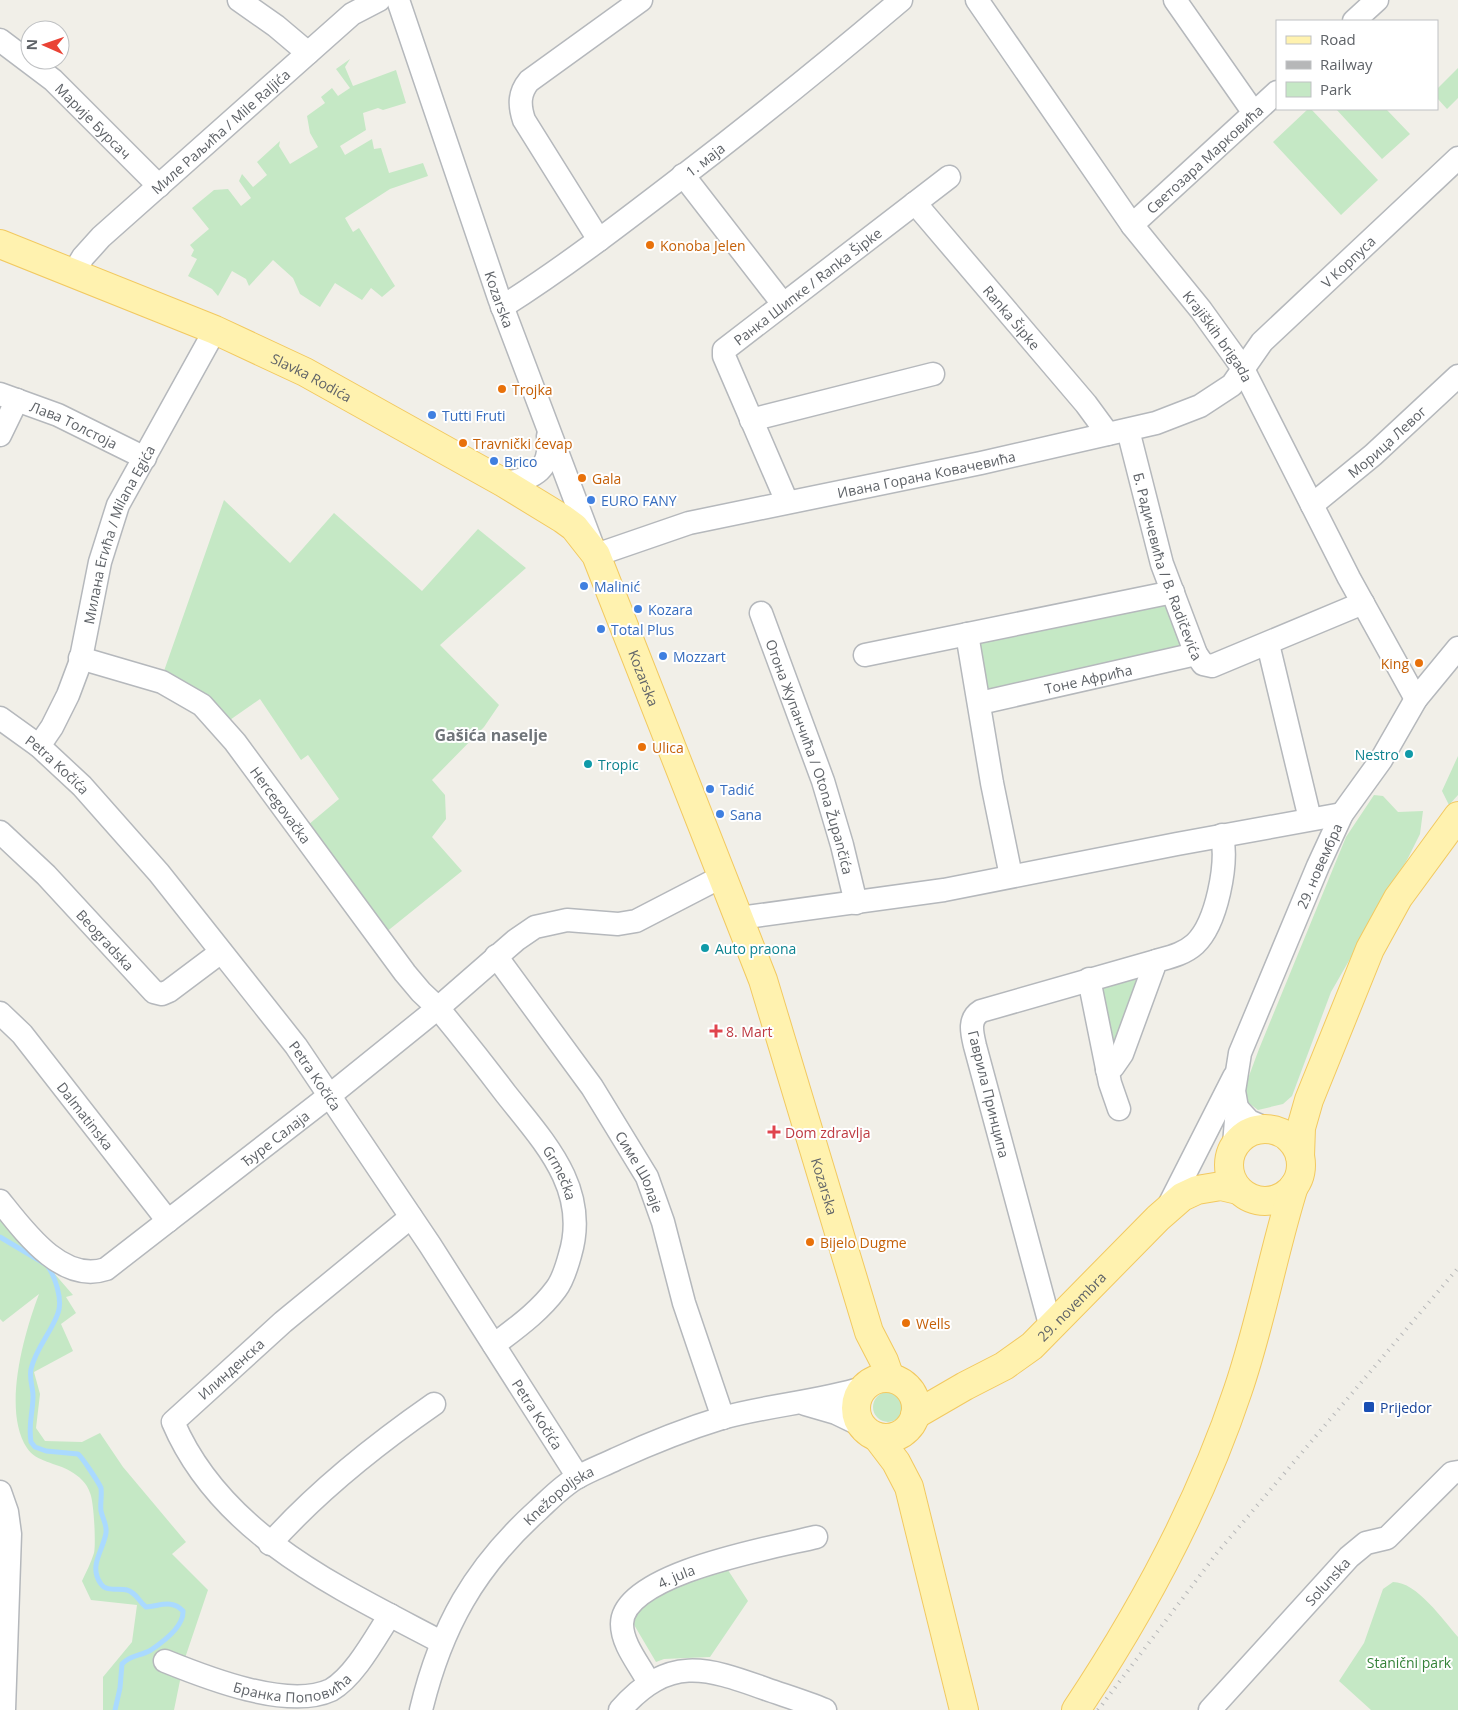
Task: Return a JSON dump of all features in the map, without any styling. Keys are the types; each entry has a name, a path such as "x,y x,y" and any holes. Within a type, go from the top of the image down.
{"main road":[{"name":"Slavka Rodića","path":"0,244 215,330 304,372 504,483 563,519 574,528 596,555"},
{"name":"Kozarska","path":"596,555 763,980 868,1332 880,1383"},
{"path":"1300,1156 1302,1128 1308,1100 1370,949 1398,898 1458,816"},
{"path":"1271,1129 1308,1100"},
{"path":"1076,1710 1134,1618 1187,1516 1215,1452 1238,1391 1261,1317 1294,1186 1302,1167 1295,1144 1287,1136 1271,1129 1253,1130 1242,1136 1232,1151 1229,1168 1232,1180 1249,1195 1269,1218 1278,1245"},
{"name":"29. novembra","path":"1197,1190 1232,1151"},
{"name":"29. novembra","path":"913,1420 966,1386 1004,1366 1032,1346 1182,1197 1197,1190 1220,1186 1249,1195"},
{"path":"1249,1195 1272,1201 1283,1197 1294,1186"},
{"path":"964,1710 908,1487 896,1462 869,1431 856,1406 880,1383 966,1386"},
{"path":"880,1383 908,1387 914,1395 908,1487"},
{"path":"869,1431 896,1436 913,1420"}],"street":[{"path":"239,0 276,26 308,53"},
{"name":"Миле Раљића / Mile Raljića","path":"73,274 83,257 101,237 352,14 379,0"},
{"name":"Kozarska","path":"398,0 502,308 596,555"},
{"path":"599,240 524,120 521,110 522,89 529,81 641,0"},
{"name":"1. маја","path":"502,308 599,240 684,175 829,62 901,0"},
{"name":"Krajiških brigada","path":"977,0 1132,225 1201,310 1242,367 1312,506 1416,699"},
{"path":"1175,0 1254,113"},
{"path":"1355,20 1377,0"},
{"name":"Марије Бурсач","path":"0,40 53,80 159,186"},
{"name":"Светозара Марковића","path":"1132,225 1276,93"},
{"name":"V Корпуса","path":"1242,367 1262,342 1458,158"},
{"path":"684,175 783,304"},
{"name":"Ранка Шипке / Ranka Šipke","path":"787,502 750,420 724,356 724,350 949,177"},
{"name":"Ranka Šipke","path":"915,203 1086,404 1118,432"},
{"name":"Милана Егића / Milana Egića","path":"39,746 52,727 68,695 80,658 100,562 118,505 215,330"},
{"name":"Ивана Горана Ковачевића","path":"596,555 689,523 981,463 1156,423 1200,406 1232,385 1242,367"},
{"path":"750,420 933,374"},
{"name":"Морица Левог","path":"1312,506 1373,455 1458,376"},
{"path":"0,435 8,397"},
{"name":"Лава Толстоја","path":"8,397 58,415 145,458"},
{"path":"504,483 526,479 537,473 544,466 550,448 548,432"},
{"name":"Б. Радичевића / B. Radičevića","path":"1118,432 1162,564 1196,654 1203,664 1212,666 1363,603"},
{"path":"865,655 1173,592"},
{"name":"Отона Жупанчића / Otona Župančića","path":"761,613 823,781 842,845 856,903"},
{"path":"967,634 992,783 1011,876"},
{"path":"1268,644 1310,819"},
{"name":"29. новембра","path":"1237,1108 1234,1091 1235,1076 1250,1025 1342,814 1381,760 1416,699 1458,648"},
{"name":"Тоне Афрића","path":"980,703 1196,654"},
{"name":"Hercegovačka","path":"80,658 162,682 202,705 235,742 405,973 438,1008"},
{"name":"Petra Kočića","path":"0,718 39,746 82,786 159,873 296,1046 411,1217 578,1477"},
{"path":"740,918 944,890 1222,835 1342,814"},
{"name":"Beogradska","path":"0,832 46,875 154,992 162,994 169,991 221,952"},
{"name":"Гаврила Принципа","path":"1050,1328 971,1030 973,1019 980,1011 1183,953 1196,943 1204,932 1220,888 1225,861 1222,835"},
{"name":"Ђуре Салаја","path":"0,1201 23,1229 49,1253 67,1266 81,1272 94,1273 106,1270 329,1096 438,1008 496,956 535,927 567,920 612,924 636,921 723,876"},
{"name":"Симе Шолаје","path":"496,956 592,1087 647,1177 663,1222 684,1303 723,1418"},
{"path":"1107,1070 1113,1067 1122,1054 1156,961"},
{"path":"1089,979 1107,1070 1119,1109"},
{"name":"Grmečka","path":"438,1008 552,1154 572,1194 576,1216 574,1242 567,1266 557,1288 536,1313 494,1345"},
{"name":"Dalmatinska","path":"0,1013 28,1041 168,1221"},
{"name":"29. novembra","path":"1166,1211 1235,1076"},
{"path":"1237,1108 1249,1121 1271,1129"},
{"path":"1232,1151 1237,1108"},
{"name":"Илинденска","path":"411,1217 283,1322 173,1422 189,1455 208,1482 270,1544 390,1615 441,1642"},
{"name":"Knežopoljska","path":"422,1710 430,1674 441,1642 464,1597 490,1559 517,1530 578,1477 656,1441 723,1418 759,1408 836,1396 880,1383"},
{"path":"799,1402 836,1413 869,1431"},
{"path":"270,1544 289,1522 334,1481 380,1442 434,1404"},
{"name":"Solunska","path":"1210,1710 1348,1557 1366,1543 1387,1538 1452,1472 1458,1472"},
{"path":"0,1492 7,1512 4,1587 4,1710"},
{"name":"4. jula","path":"649,1683 623,1636 622,1624 628,1605 640,1594 685,1572 714,1562 816,1537"},
{"name":"Бранка Поповића","path":"165,1661 206,1677 271,1696 312,1696 331,1690 347,1674 364,1656 390,1615"},
{"path":"620,1710 632,1696 649,1683 684,1670 699,1670 723,1674 825,1710"}],"green space":[{"path":"350,59 345,67 353,86 396,70 406,103 383,110 378,108 363,113 366,130 340,146 345,155 372,139 374,149 381,148 389,173 423,163 428,176 390,189 345,218 353,232 359,228 395,286 382,297 371,288 362,300 335,283 320,307 300,294 293,278 273,260 249,286 246,279 232,271 218,296 212,289 188,276 197,259 191,256 194,250 190,245 209,229 192,208 214,190 228,189 241,206 251,198 239,181 242,174 253,187 267,175 257,162 280,141 279,146 290,164 318,147 310,133 307,116 325,103 321,97 332,88 338,96 350,88 336,69"},
{"path":"1458,68 1458,98 1447,109 1438,99 1438,88"},
{"path":"1307,110 1312,110 1378,180 1341,215 1273,142"},
{"path":"1337,110 1387,110 1410,134 1382,159"},
{"path":"224,500 290,563 334,513 422,591 478,529 526,568 440,645 499,705 484,727 432,780 445,795 446,819 432,837 462,871 385,933 308,825 339,799 308,755 301,760 260,699 227,722 186,682 164,671"},
{"path":"1161,600 1174,606 1184,635 1176,652 995,695 980,688 973,650 984,637"},
{"path":"1458,756 1458,795 1449,805 1442,791"},
{"path":"1374,795 1383,796 1398,812 1423,811 1420,834 1331,992 1292,1096 1283,1104 1258,1110 1246,1101 1246,1084 1346,837"},
{"path":"1144,971 1115,1051 1100,985"},
{"path":"0,1211 73,1295 66,1297 76,1313 61,1324 73,1351 34,1372 40,1394 36,1428 45,1441 82,1442 100,1433 123,1467 186,1542 172,1554 208,1590 184,1661 174,1710 103,1710 103,1677 132,1642 137,1605 91,1600 82,1581 95,1548 94,1513 89,1489 82,1480 65,1468 31,1453 20,1432 16,1414 18,1372 27,1330 39,1294 3,1322 0,1319"},
{"path":"888,1392 899,1396 903,1407 899,1418 888,1422 877,1418 873,1407 877,1396"},
{"path":"724,1564 748,1601 710,1657 664,1659 656,1662 633,1623 636,1603"},
{"name":"Stanični park","path":"1393,1582 1411,1588 1420,1595 1458,1637 1458,1710 1371,1710 1339,1681 1364,1643 1383,1589"}],"waterway":[{"path":"0,1237 47,1265 53,1275 59,1295 58,1313 36,1354 31,1369 30,1376 33,1396 30,1429 31,1442 35,1447 46,1451 78,1454 101,1488 101,1511 106,1533 96,1565 97,1577 106,1588 130,1591 146,1607 170,1604 179,1607 183,1611 180,1623 167,1638 151,1650 128,1659 122,1664 120,1688 115,1710"}],"railway":[{"path":"1098,1710 1217,1553 1458,1268"}],"place":[{"name":"Konoba Jelen","path":"650,245"},
{"name":"Trojka","path":"502,389"},
{"name":"Tutti Fruti","path":"432,415"},
{"name":"Travnički ćevap","path":"463,443"},
{"name":"Brico","path":"494,461"},
{"name":"Gala","path":"582,478"},
{"name":"EURO FANY","path":"591,500"},
{"name":"Malinić","path":"584,586"},
{"name":"Kozara","path":"638,609"},
{"name":"Total Plus","path":"601,629"},
{"name":"Mozzart","path":"663,656"},
{"name":"King","path":"1419,663"},
{"name":"Ulica","path":"642,747"},
{"name":"Nestro","path":"1409,754"},
{"name":"Tropic","path":"588,764"},
{"name":"Tadić","path":"710,789"},
{"name":"Sana","path":"720,814"},
{"name":"Auto praona","path":"705,948"},
{"name":"8. Mart","path":"716,1031"},
{"name":"Dom zdravlja","path":"774,1132"},
{"name":"Bijelo Dugme","path":"810,1242"},
{"name":"Wells","path":"906,1323"},
{"name":"Prijedor","path":"1369,1407"}],"district":[{"name":"Gašića naselje","path":"491,735"}]}
